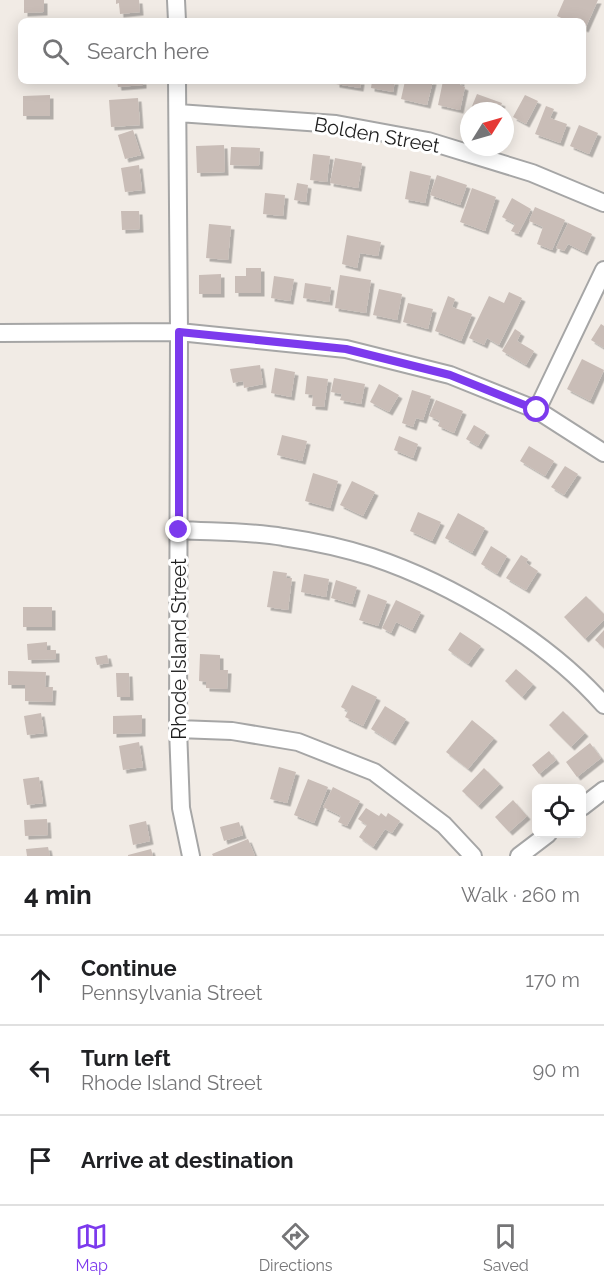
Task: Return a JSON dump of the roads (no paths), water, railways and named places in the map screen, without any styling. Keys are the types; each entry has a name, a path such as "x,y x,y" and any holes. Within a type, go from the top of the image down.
{"street":[{"path":"176,0 177,18"},
{"name":"Rhode Island Street","path":"177,84 178,729 181,808 191,856"},
{"name":"Bolden Street","path":"178,113 336,124 428,141 532,173 604,203"},
{"path":"537,410 604,270"},
{"path":"0,333 179,332 346,349 450,375 537,410 604,453"},
{"path":"179,530 282,536 372,557 458,593 535,642 589,688 604,705"},
{"path":"178,729 232,731 298,742 374,772 444,825 473,856"},
{"path":"586,804 604,790"},
{"path":"519,856 543,838"}]}
